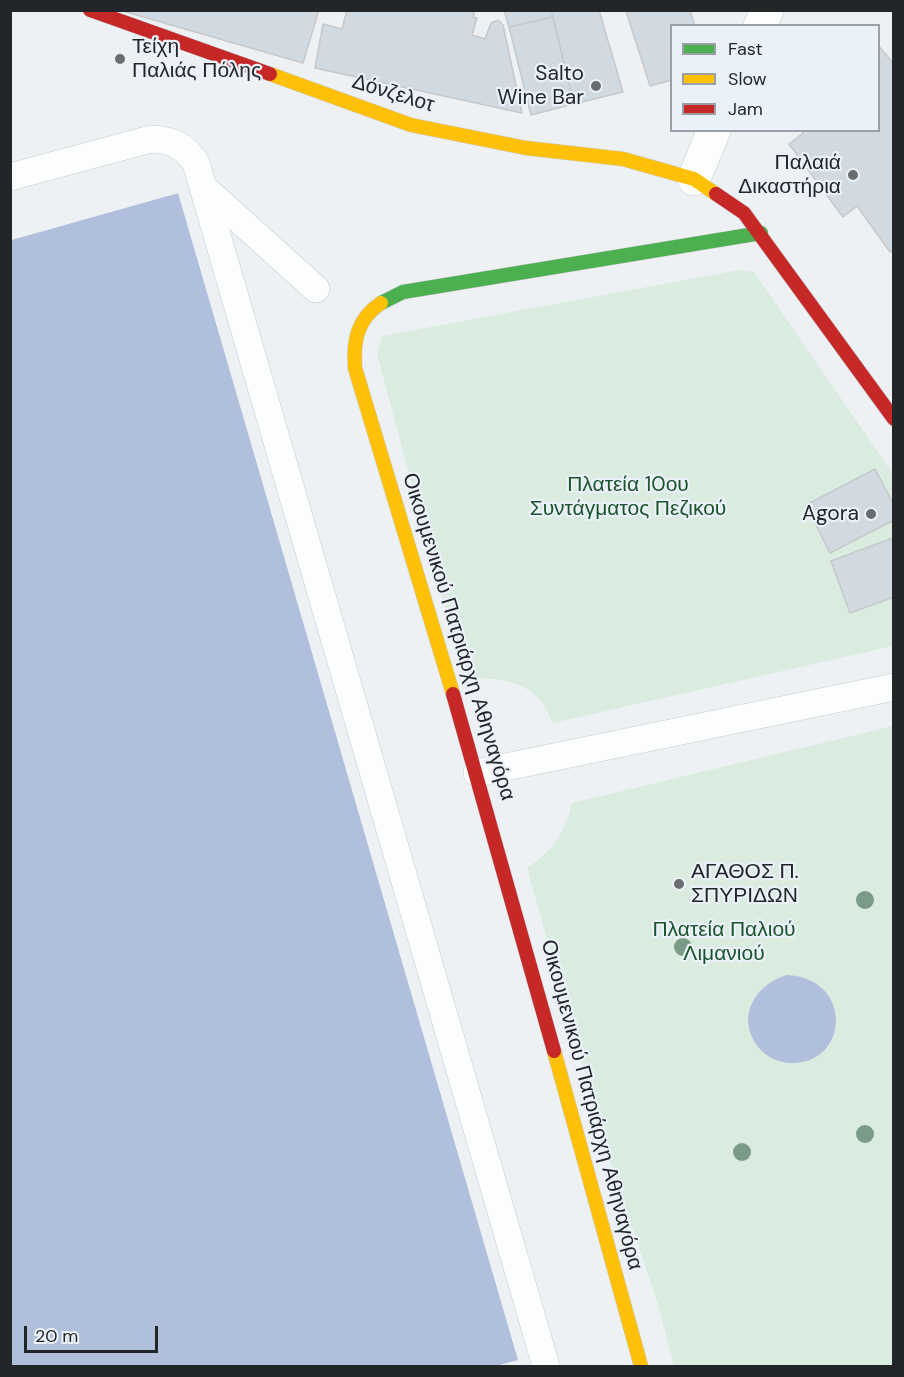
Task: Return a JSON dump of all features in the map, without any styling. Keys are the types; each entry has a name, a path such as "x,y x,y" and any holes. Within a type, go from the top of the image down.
{"street":[{"name":"Δόνζελοτ","path":"90,10 411,125 526,148 623,159 694,178"},
{"path":"761,24 767,10"},
{"path":"713,132 694,178 744,213 761,233 894,419"},
{"name":"Οικουμενικού Πατριάρχη Αθηναγόρα","path":"641,1366 477,773 356,368 353,348 357,328 368,311 384,298 403,292 761,233"}],"lane":[{"path":"10,177 151,140 168,140 189,152 196,163 546,1366"},
{"path":"203,187 316,289"},
{"path":"477,773 894,687"}],"green space":[{"name":"Πλατεία 10ου Συντάγματος Πεζικού","path":"739,270 754,272 893,474 893,646 553,723 539,699 523,687 504,680 464,680 377,354 382,336"},
{"name":"Πλατεία Παλιού Λιμανιού","path":"893,726 893,1366 674,1366 657,1301 606,1149 527,868 544,855 556,840 566,823 572,803"}],"water":[{"path":"178,193 518,1360 496,1366 11,1366 11,240"},
{"path":"787,975 809,980 824,990 833,1005 836,1021 833,1037 824,1051 809,1060 789,1063 769,1057 760,1049 749,1027 751,1005 757,995 775,980"}],"pier":[{"path":"180,191 178,193 11,240 10,237"}],"building":[{"path":"119,10 319,10 303,63"},
{"path":"347,10 475,10 473,17 477,18 472,35 485,39 491,23 498,20 503,25 522,113 315,68 323,24 342,29"},
{"path":"504,10 551,10 553,17 509,27"},
{"path":"551,10 599,10 623,92 574,104"},
{"path":"690,10 694,24 670,24 670,81 650,86 626,11"},
{"path":"553,17 574,104 531,115 509,27"},
{"name":"Παλαιά Δικαστήρια","path":"880,47 894,64 894,250 890,252 857,206 843,217 789,144 803,133 880,132"},
{"path":"875,469 894,505 894,520 830,553 806,505"},
{"path":"893,538 894,597 850,613 831,561"}],"traffic: fast":[{"path":"381,303 403,292 761,233"}],"traffic: slow":[{"path":"270,74 411,125 526,148 623,159 694,179 716,194"},
{"path":"381,303 367,316 358,331 355,368 453,694"},
{"path":"554,1051 641,1366"}],"traffic: jam":[{"path":"90,10 270,74"},
{"path":"716,194 744,213 894,419"},
{"path":"453,694 554,1051"}],"place":[{"name":"Τείχη Παλιάς Πόλης","path":"120,59"},
{"name":"Salto Wine Bar","path":"596,86"},
{"name":"Παλαιά Δικαστήρια","path":"853,175"},
{"name":"Agora","path":"871,514"},
{"name":"ΑΓΑΘΟΣ Π. ΣΠΥΡΙΔΩΝ","path":"679,884"}]}
